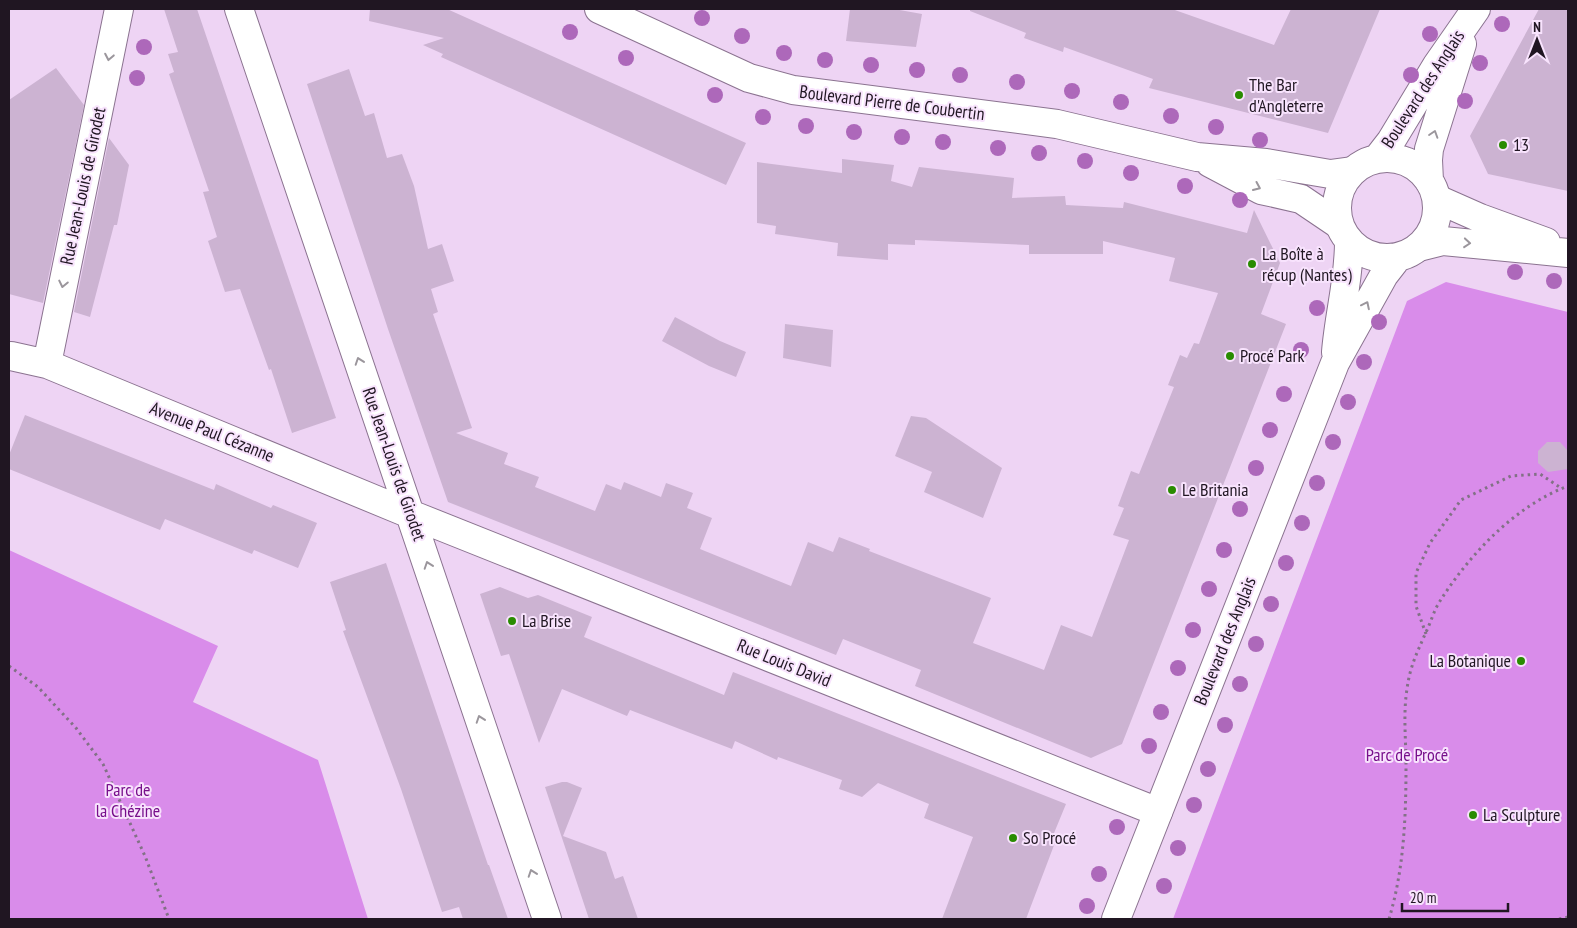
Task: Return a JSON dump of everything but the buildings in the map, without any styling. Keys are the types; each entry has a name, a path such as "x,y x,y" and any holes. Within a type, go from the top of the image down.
{"street":[{"name":"Rue Jean-Louis de Girodet","path":"47,364 119,9"},
{"name":"Rue Jean-Louis de Girodet","path":"240,9 547,919"},
{"name":"Boulevard Pierre de Coubertin","path":"599,9 749,78 793,90 1057,124 1198,157 1266,163 1330,174 1352,171"},
{"name":"Boulevard des Anglais","path":"1377,159 1391,141 1437,65 1473,14"},
{"name":"Boulevard des Anglais","path":"1433,190 1428,160 1429,149 1473,14"},
{"name":"Boulevard Pierre de Coubertin","path":"1198,157 1261,190 1301,199 1344,233"},
{"path":"1409,252 1429,235 1436,221 1433,190 1422,172 1402,160 1377,159 1360,165 1345,179 1337,197 1336,215 1344,233 1357,249 1374,257 1409,252 1443,241 1568,252"},
{"path":"1433,190 1473,215 1568,252"},
{"name":"Boulevard des Anglais","path":"1335,364 1338,324 1349,267 1344,233"},
{"name":"Boulevard des Anglais","path":"1116,919 1335,364 1384,274 1409,252"},
{"name":"Avenue Paul Cézanne","path":"11,356 47,364 410,514"},
{"name":"Rue Louis David","path":"410,514 1158,812"}],"path":[{"path":"1426,634 1416,606 1416,573 1430,543 1461,500 1510,476 1540,474 1562,489"},
{"path":"1389,919 1400,873 1403,846 1406,802 1406,691 1410,669 1416,652 1426,634 1439,602 1474,555 1524,510 1568,486"},
{"path":"9,666 38,687 76,728 103,764 146,856 169,919"},
{"path":"1558,919 1568,916"}],"green space":[{"name":"Parc de Procé","path":"1446,282 1568,312 1568,919 1173,919 1407,301"},
{"name":"Parc de la Chézine","path":"9,550 218,646 193,702 318,760 368,919 9,919"}],"place":[{"name":"The Bar d'Angleterre","path":"1239,95"},
{"name":"13","path":"1503,145"},
{"name":"La Boîte à récup (Nantes)","path":"1252,264"},
{"name":"Procé Park","path":"1230,356"},
{"name":"Le Britania","path":"1172,490"},
{"name":"La Brise","path":"512,621"},
{"name":"La Botanique","path":"1521,661"},
{"name":"La Sculpture","path":"1473,815"},
{"name":"So Procé","path":"1013,838"}]}
